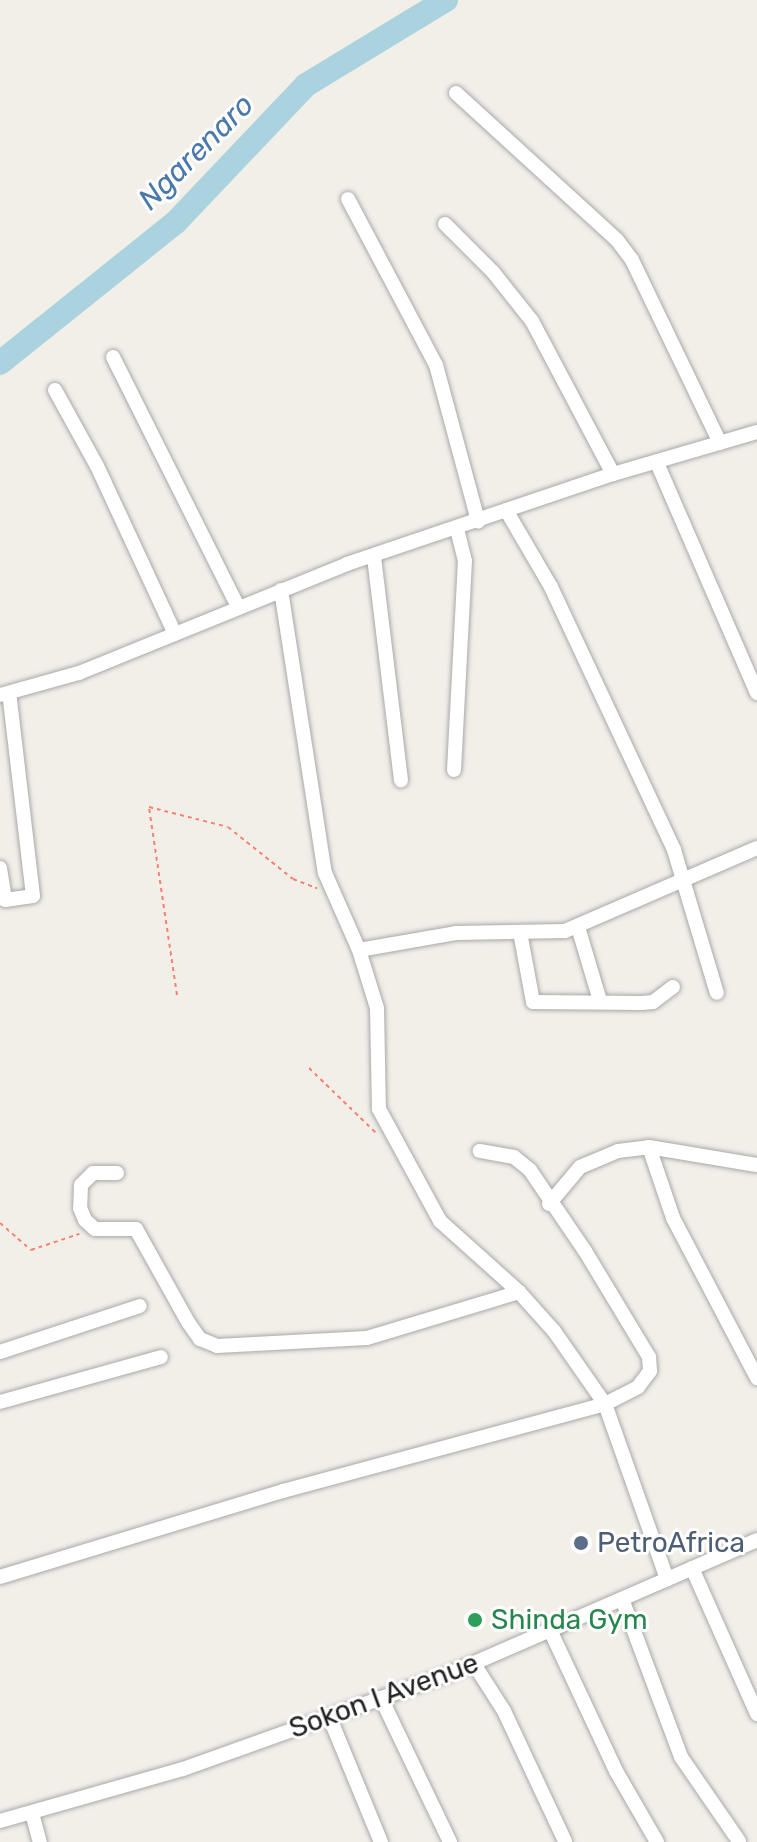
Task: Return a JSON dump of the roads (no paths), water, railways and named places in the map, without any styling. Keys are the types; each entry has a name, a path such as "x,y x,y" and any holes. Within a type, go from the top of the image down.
{"street":[{"path":"456,93 617,240 639,272 720,443"},
{"path":"348,199 436,365 478,521"},
{"path":"445,224 493,272 532,321 613,474"},
{"path":"113,357 238,607"},
{"path":"55,390 97,466 175,634"},
{"path":"0,868 5,900 33,896 4,694 79,673 281,590 506,510 613,474 757,432"},
{"path":"657,463 757,693"},
{"path":"506,510 551,587 674,850 717,993"},
{"path":"454,770 465,561 457,528"},
{"path":"374,557 401,780"},
{"path":"281,590 308,780 330,886 359,950 377,1008 379,1109 392,1138 440,1221 519,1292 554,1331 605,1404 667,1579"},
{"path":"359,950 456,933 578,927 683,884 757,848"},
{"path":"578,927 600,1001"},
{"path":"520,932 533,1002 653,1002 673,987"},
{"path":"549,1204 580,1167 618,1151 649,1147 757,1165"},
{"path":"649,1147 673,1218 757,1378"},
{"path":"0,1577 283,1491 605,1404 638,1387 650,1371 649,1357 585,1251 549,1204 530,1170 514,1157 480,1151"},
{"path":"117,1173 93,1173 81,1185 80,1208 95,1229 136,1229 188,1322 200,1339 217,1346 367,1338 519,1292"},
{"path":"0,1352 140,1306"},
{"path":"0,1402 161,1357"},
{"name":"Sokon I Avenue","path":"0,1821 183,1769 474,1664 757,1540"},
{"path":"692,1568 757,1714"},
{"path":"622,1599 681,1757 739,1841"},
{"path":"550,1630 616,1771 657,1842"},
{"path":"474,1664 504,1711 565,1841"},
{"path":"381,1698 450,1842"},
{"path":"329,1716 381,1842"},
{"path":"32,1813 40,1842"}],"waterway":[{"name":"Ngarenaro","path":"0,363 175,223 306,85 446,0"}],"place":[{"name":"PetroAfrica","path":"581,1543"},
{"name":"Shinda Gym","path":"475,1620"}]}
